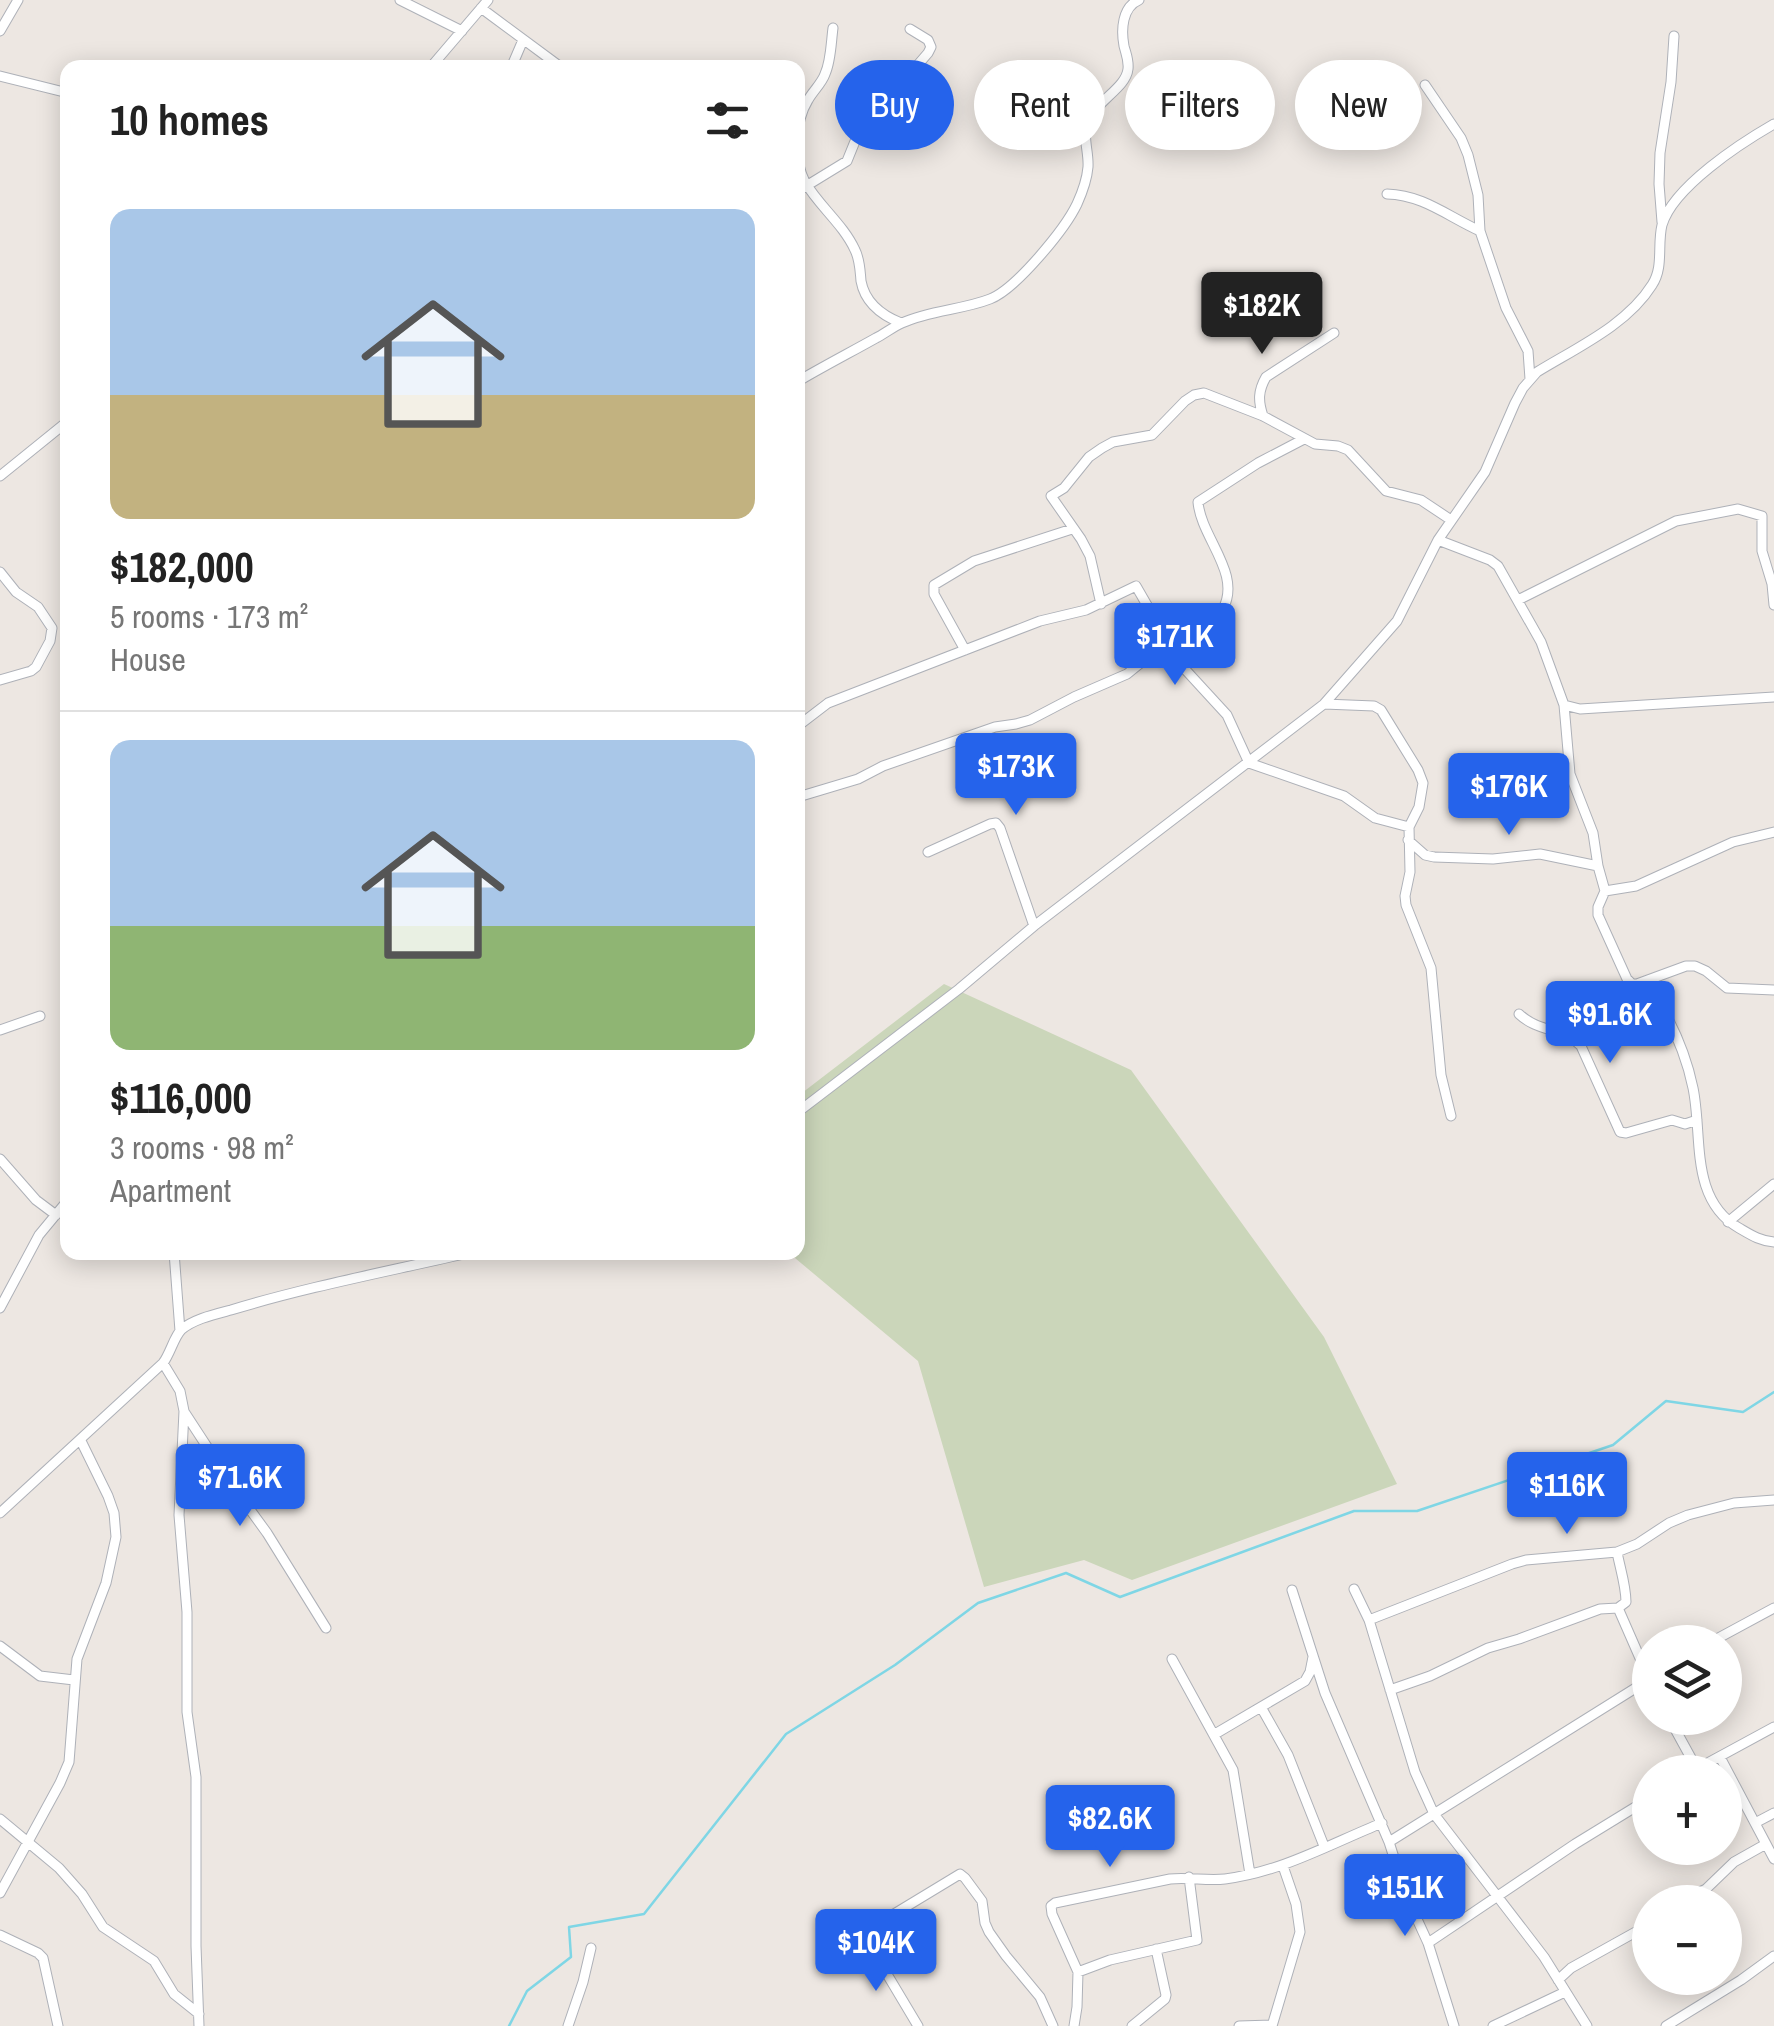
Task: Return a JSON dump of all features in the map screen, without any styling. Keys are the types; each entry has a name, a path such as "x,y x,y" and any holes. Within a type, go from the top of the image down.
{"street":[{"path":"0,31 18,0"},
{"path":"400,0 462,31"},
{"path":"805,377 901,323 999,295 1042,254 1082,189 1088,163 1084,135 1089,120 1097,105 1128,73 1124,44 1126,10 1139,0"},
{"path":"437,60 484,4 551,60"},
{"path":"805,104 827,71 833,28"},
{"path":"805,186 849,158 860,129 928,54 928,40 910,29"},
{"path":"805,1107 1324,704 1397,620 1438,540 1485,472 1530,380 1603,332 1641,300 1657,275 1662,225 1660,153 1674,36"},
{"path":"515,60 523,40"},
{"path":"0,76 60,91"},
{"path":"1425,85 1468,155 1478,195 1480,231 1506,308 1528,351 1530,380"},
{"path":"1662,225 1698,178 1742,143 1774,124"},
{"path":"805,191 836,220 855,250 867,298 885,317 901,323"},
{"path":"1387,194 1415,197 1480,231"},
{"path":"1263,416 1260,388 1266,378 1334,333"},
{"path":"1102,604 1090,556 1051,496 1064,488 1089,457 1102,448 1113,442 1152,436 1194,394 1214,396 1263,416 1323,447 1348,450 1386,491 1421,500 1451,520"},
{"path":"0,476 60,427"},
{"path":"805,795 995,727 1030,720 1127,674 1169,640 1224,609 1226,570 1205,532 1198,502 1304,439"},
{"path":"1518,600 1676,521 1738,509 1762,516 1762,551 1774,605"},
{"path":"965,650 934,594 934,585 974,561 1072,529"},
{"path":"1438,540 1498,566 1546,653 1564,705 1568,764 1593,834 1605,892 1598,907 1627,979 1632,984 1646,982 1694,966 1727,988 1774,990"},
{"path":"0,572 16,592 38,607 52,628 50,641 36,667 0,680"},
{"path":"805,721 828,703 1040,621 1102,604 1136,586 1182,666 1228,715 1250,763 1344,796 1375,818 1409,827"},
{"path":"1564,705 1580,709 1774,696"},
{"path":"1324,704 1374,706 1386,718 1418,770 1422,783 1419,807 1409,827 1410,872 1405,896 1431,968 1441,1075 1451,1116"},
{"path":"928,852 996,824 1034,926"},
{"path":"1605,892 1636,886 1733,842 1774,832"},
{"path":"1408,840 1425,855 1434,857 1493,859 1540,854 1598,866"},
{"path":"1646,982 1672,1026 1693,1087 1698,1156 1718,1212 1760,1240 1774,1242"},
{"path":"1519,1014 1537,1028 1562,1033 1581,1046 1620,1132 1672,1120 1685,1124 1697,1120"},
{"path":"0,1030 40,1016"},
{"path":"0,1158 36,1200 56,1215"},
{"path":"1728,1222 1774,1184"},
{"path":"0,1308 39,1235 60,1210"},
{"path":"0,1512 170,1355 180,1331 175,1260"},
{"path":"180,1331 198,1321 258,1302 438,1260"},
{"path":"163,1364 180,1391 184,1411 178,1515 187,1612 186,1712 196,1777 199,2026"},
{"path":"184,1411 326,1628"},
{"path":"0,1893 69,1762 80,1649 111,1565 117,1527 108,1496 81,1441"},
{"path":"1369,1620 1512,1564 1617,1552 1688,1515 1734,1503 1774,1500"},
{"path":"1390,1690 1488,1648 1600,1609 1618,1608 1626,1597 1617,1552"},
{"path":"1354,1589 1369,1620 1420,1787 1434,1814 1498,1896 1588,2026"},
{"path":"1292,1590 1330,1704 1428,1943 1454,2026"},
{"path":"1618,1608 1632,1640"},
{"path":"1742,1626 1774,1608"},
{"path":"0,1646 40,1676 74,1680"},
{"path":"1214,1734 1305,1681 1314,1654"},
{"path":"1172,1659 1236,1779 1250,1874"},
{"path":"1389,1842 1632,1691"},
{"path":"1261,1707 1288,1755 1324,1846"},
{"path":"1724,1755 1774,1727"},
{"path":"1742,1798 1774,1858"},
{"path":"1428,1943 1632,1810"},
{"path":"1755,1823 1774,1813"},
{"path":"0,1819 59,1868 103,1927 154,1962 174,1994 199,2014"},
{"path":"1074,2026 1078,1972 1052,1914 1051,1906 1055,1903 1189,1877 1222,1880 1283,1866 1382,1823"},
{"path":"1710,1885 1734,1862 1766,1844"},
{"path":"1239,2026 1272,2025 1300,1932 1296,1904 1283,1866"},
{"path":"918,2026 870,1944 894,1914 960,1874 982,1901 989,1932 1040,1997 1053,2026"},
{"path":"1078,1972 1110,1960 1197,1940 1189,1877"},
{"path":"1558,1980 1571,1968 1632,1934"},
{"path":"0,1935 43,1958 58,2026"},
{"path":"568,2026 590,1948"},
{"path":"1132,2026 1165,1999 1156,1949"},
{"path":"1666,2026 1774,1956"},
{"path":"1493,2026 1566,1992"}],"green space":[{"path":"944,984 1131,1070 1324,1337 1397,1484 1132,1580 1084,1560 984,1587 918,1361 797,1260 805,1260 805,1091"}],"waterway":[{"path":"509,2026 527,1991 571,1957 569,1927 644,1914 786,1734 895,1665 978,1603 1066,1573 1120,1597 1354,1511 1417,1511 1613,1445 1666,1401 1743,1412 1774,1392"}]}
